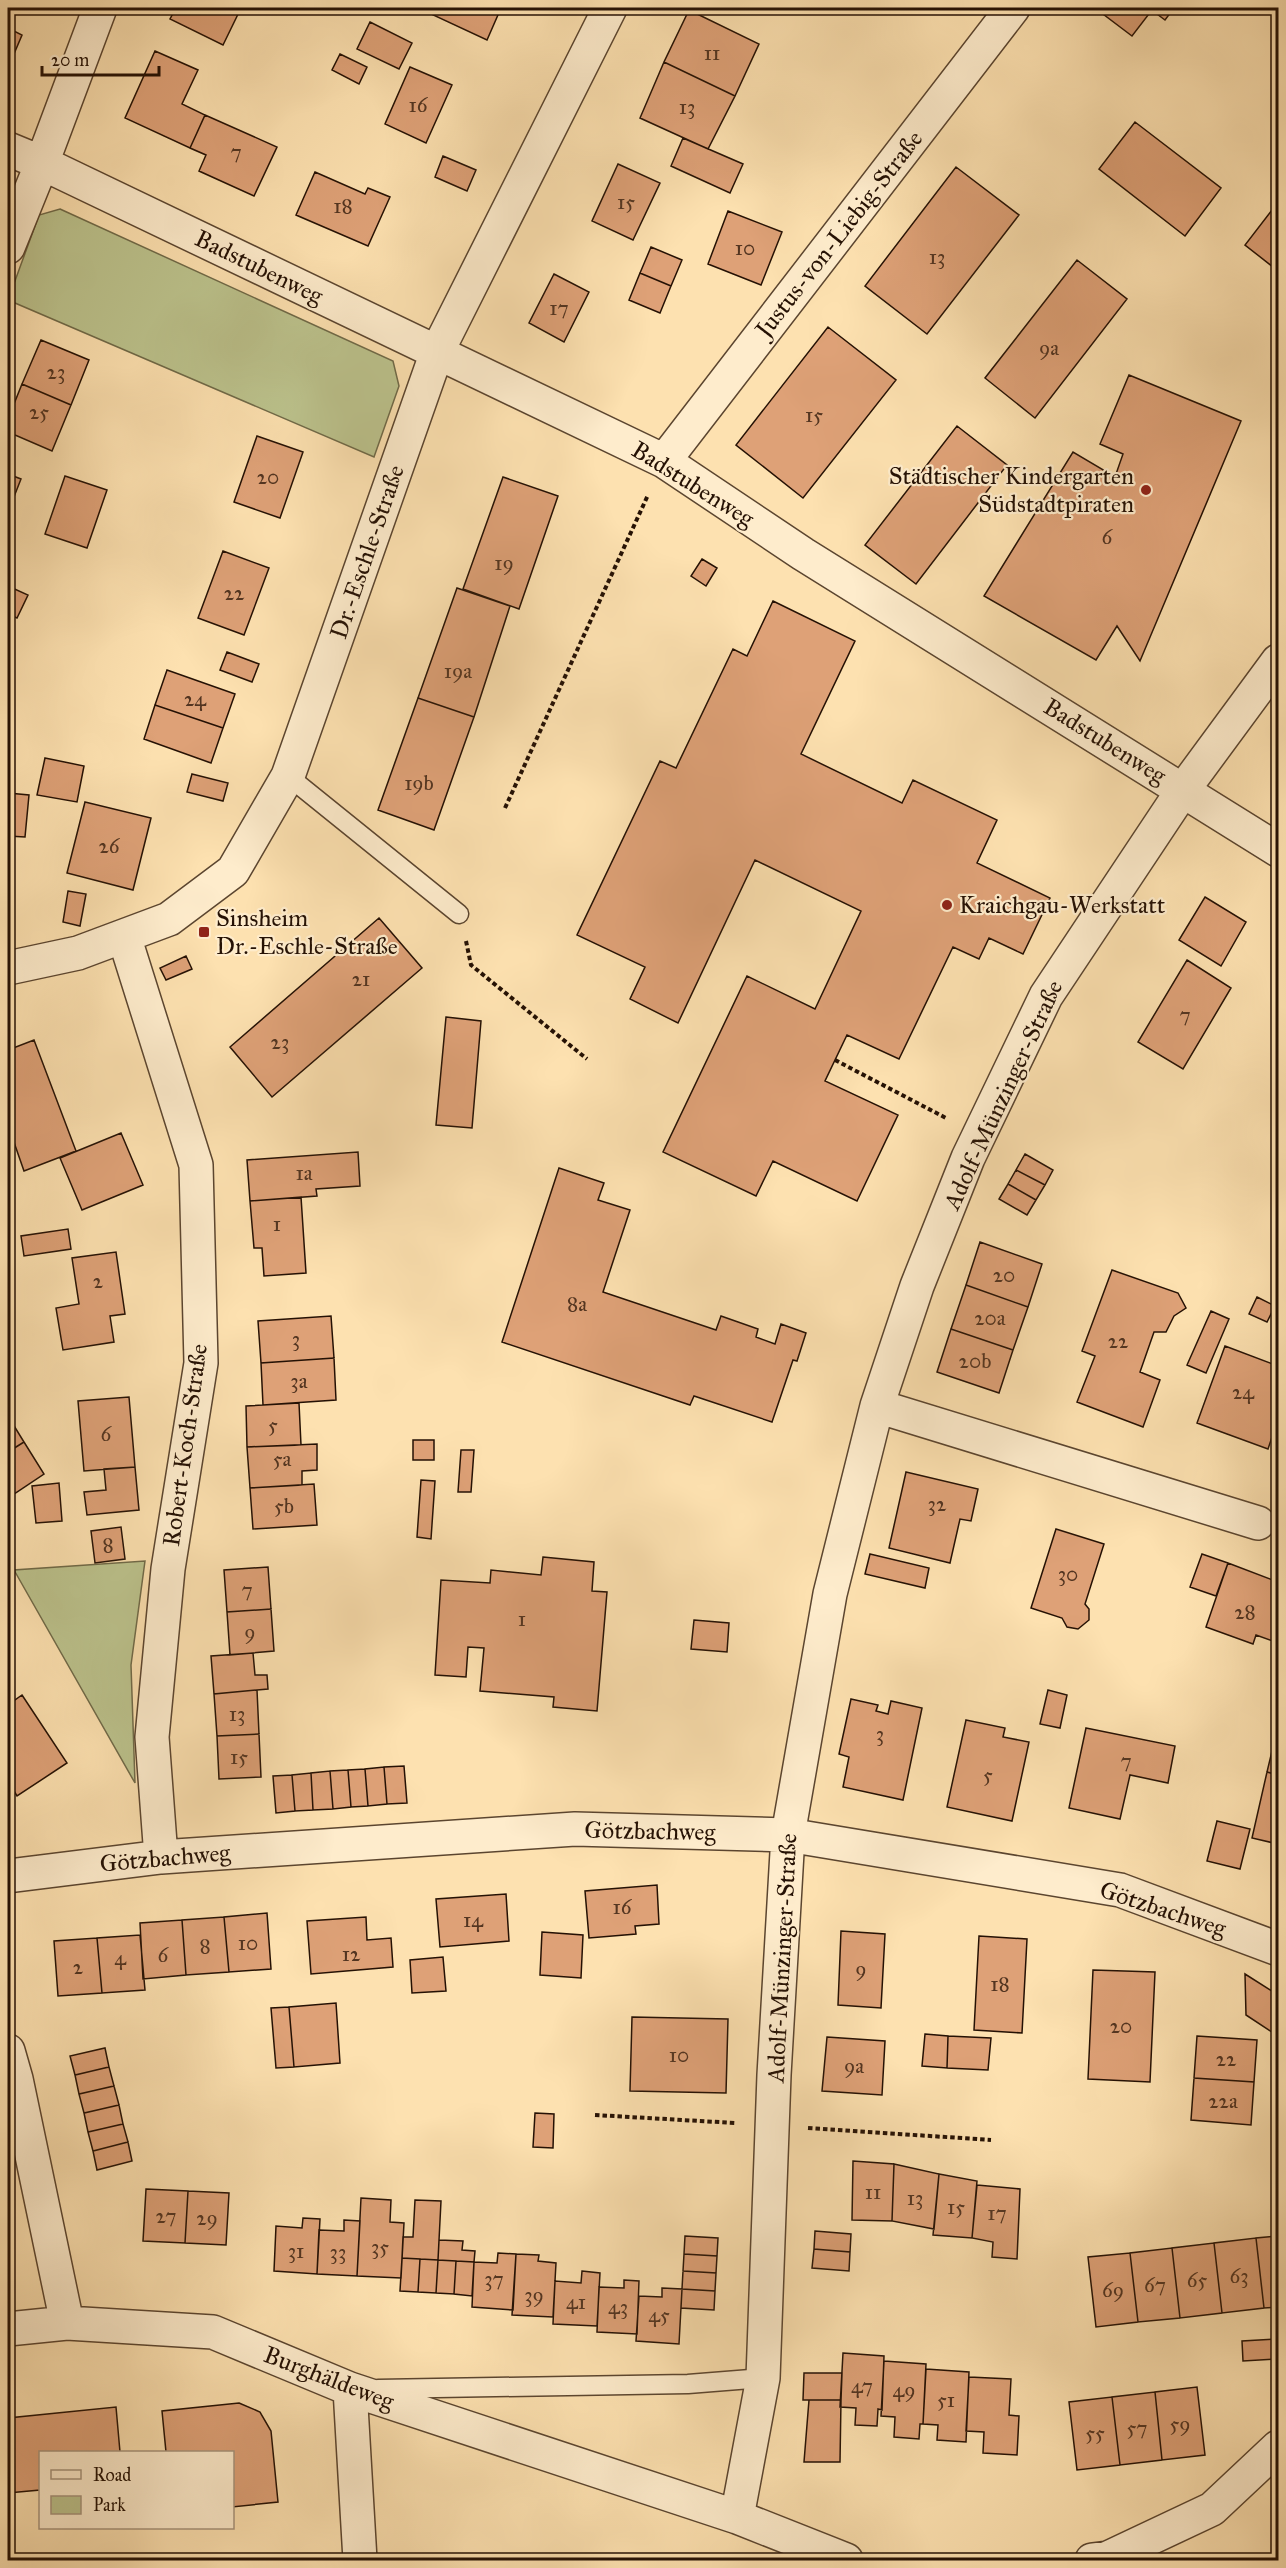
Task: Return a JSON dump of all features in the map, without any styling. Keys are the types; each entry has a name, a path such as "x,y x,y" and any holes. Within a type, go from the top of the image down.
{"street":[{"path":"8,247 100,8"},
{"name":"Dr.-Eschle-Straße","path":"8,968 78,953 169,919 233,871 288,776 437,352 610,8"},
{"name":"Justus-von-Liebig-Straße","path":"664,461 1013,8"},
{"name":"Badstubenweg","path":"8,149 42,163 664,461 802,554 1278,850"},
{"name":"Adolf-Münzinger-Straße","path":"737,2517 763,2378 774,2075 788,1835 830,1594 877,1406 917,1286 980,1135 1046,996 1182,790 1278,661"},
{"name":"Robert-Koch-Straße","path":"124,936 196,1165 201,1363 168,1569 152,1737 161,1857"},
{"path":"877,1406 1258,1523"},
{"name":"Götzbachweg","path":"8,1876 161,1857 575,1829 788,1835 1120,1890 1278,1949"},
{"path":"8,2051 68,2323"},
{"name":"Burghäldeweg","path":"8,2329 68,2323 213,2332 350,2389 737,2517 846,2560"},
{"path":"350,2389 360,2560"},
{"path":"1092,2560 1108,2558 1212,2509 1277,2454"}],"lane":[{"path":"288,776 459,914"},
{"path":"350,2389 688,2384 763,2378"}],"path":[{"path":"505,808 664,461"},
{"path":"459,914 471,965 587,1059"},
{"path":"835,1060 980,1135"}],"green space":[{"path":"60,209 393,361 399,386 374,457 8,300 39,215"},
{"path":"145,1561 131,1665 135,1783 14,1570"}],"building":[{"path":"176,8 241,8 223,45 170,19"},
{"path":"434,8 501,8 487,40 431,14"},
{"path":"1095,8 1149,8 1152,10 1132,36"},
{"path":"1149,8 1174,8 1165,20"},
{"path":"689,10 759,44 735,96 664,62"},
{"path":"370,22 412,43 399,69 357,49"},
{"path":"8,28 22,35 8,68"},
{"path":"155,51 198,70 182,104 205,115 190,148 125,118"},
{"path":"340,54 367,67 359,84 332,70"},
{"path":"664,62 735,96 708,149 640,118"},
{"path":"410,67 452,85 426,143 385,124"},
{"path":"205,115 277,147 254,196 199,171 206,155 190,148"},
{"path":"1135,122 1221,188 1185,236 1099,169"},
{"path":"683,138 743,164 730,193 671,166"},
{"path":"443,156 476,170 467,191 435,177"},
{"path":"618,164 660,183 633,240 592,221"},
{"path":"956,167 1019,215 927,334 865,286"},
{"path":"315,172 365,194 368,188 390,197 368,246 296,215"},
{"path":"1275,206 1278,209 1278,271 1245,245"},
{"path":"728,211 782,232 761,285 708,264"},
{"path":"651,247 682,260 671,286 640,273"},
{"path":"1077,260 1127,299 1035,418 985,378"},
{"path":"640,273 671,286 660,313 629,300"},
{"path":"554,274 589,292 564,342 529,323"},
{"path":"828,327 896,380 803,498 736,445"},
{"path":"41,340 89,360 71,405 22,384"},
{"path":"1129,375 1241,421 1140,661 1117,626 1096,660 984,596 1073,452 1115,477 1123,454 1100,444"},
{"path":"22,384 71,405 52,451 8,432 8,419"},
{"path":"957,426 1007,465 916,584 865,545"},
{"path":"257,436 303,452 280,518 234,502"},
{"path":"8,474 21,479 8,512"},
{"path":"65,476 107,490 87,548 45,534"},
{"path":"503,477 558,496 519,609 463,589"},
{"path":"223,551 269,568 244,635 198,618"},
{"path":"702,559 717,568 706,586 691,576"},
{"path":"8,586 28,595 17,618 8,614"},
{"path":"457,588 510,606 474,717 418,698"},
{"name":"Kraichgau-Werkstatt","path":"773,601 855,641 801,754 902,803 913,780 997,820 977,863 1050,898 1023,954 989,938 979,959 953,947 899,1059 847,1035 825,1081 898,1115 857,1201 773,1161 756,1196 663,1152 747,976 815,1009 861,911 755,860 678,1023 630,999 645,967 577,935 660,761 676,768 733,649 747,656"},
{"path":"227,652 259,664 252,682 220,670"},
{"path":"167,670 235,694 223,728 155,705"},
{"path":"418,698 474,717 434,830 378,810"},
{"path":"155,705 223,728 211,763 144,739"},
{"path":"45,758 84,766 77,802 37,795"},
{"path":"192,774 228,783 223,801 187,792"},
{"path":"8,793 29,795 25,837 8,836"},
{"path":"85,802 151,818 133,890 67,873"},
{"path":"68,891 86,894 80,926 63,922"},
{"path":"1205,897 1246,922 1221,966 1179,940"},
{"path":"379,918 422,968 272,1097 230,1047"},
{"path":"186,956 192,969 166,980 160,968"},
{"path":"1187,960 1231,988 1183,1069 1138,1042"},
{"path":"446,1017 481,1021 472,1128 436,1125"},
{"path":"34,1040 76,1151 24,1171 8,1125 8,1050"},
{"path":"121,1133 143,1185 82,1210 60,1158"},
{"path":"358,1152 360,1186 316,1189 317,1196 250,1201 247,1160"},
{"path":"1025,1154 1053,1170 1045,1185 1016,1170"},
{"path":"559,1168 604,1183 598,1200 630,1210 603,1292 716,1330 721,1316 758,1329 756,1337 775,1344 781,1324 806,1333 797,1361 793,1360 772,1422 694,1396 690,1405 502,1342"},
{"path":"1016,1170 1045,1185 1036,1200 1008,1184"},
{"path":"1008,1184 1036,1200 1027,1215 999,1199"},
{"path":"301,1197 306,1273 264,1276 262,1248 254,1248 250,1201"},
{"path":"68,1229 71,1249 24,1256 21,1236"},
{"path":"980,1242 1042,1264 1028,1307 966,1285"},
{"path":"116,1252 125,1314 110,1316 114,1342 63,1350 56,1308 79,1304 72,1258"},
{"path":"1112,1270 1178,1293 1186,1308 1174,1316 1166,1332 1154,1332 1140,1372 1160,1380 1143,1427 1077,1402 1095,1356 1082,1351"},
{"path":"966,1285 1028,1307 1013,1350 951,1329"},
{"path":"1257,1297 1275,1306 1267,1322 1249,1314"},
{"path":"1211,1311 1229,1319 1206,1373 1187,1365"},
{"path":"331,1316 334,1358 261,1363 258,1321"},
{"path":"951,1329 1013,1350 999,1393 937,1372"},
{"path":"1225,1346 1278,1366 1278,1419 1268,1449 1197,1423"},
{"path":"334,1358 336,1400 263,1405 261,1363"},
{"path":"129,1397 135,1467 84,1471 78,1401"},
{"path":"299,1403 301,1445 247,1447 246,1406"},
{"path":"8,1416 24,1442 8,1452"},
{"path":"413,1440 434,1440 434,1460 413,1460"},
{"path":"24,1442 44,1474 8,1498 8,1452"},
{"path":"317,1444 317,1470 302,1471 302,1485 250,1488 247,1447"},
{"path":"461,1450 474,1450 471,1492 458,1492"},
{"path":"135,1467 139,1510 87,1515 84,1492 106,1490 104,1469"},
{"path":"906,1472 978,1489 971,1521 960,1519 950,1563 889,1548"},
{"path":"421,1480 435,1481 431,1539 417,1537"},
{"path":"59,1483 62,1521 36,1523 32,1486"},
{"path":"314,1484 317,1525 253,1529 250,1488"},
{"path":"121,1527 125,1559 95,1563 91,1531"},
{"path":"1056,1529 1104,1544 1085,1604 1089,1609 1089,1620 1078,1629 1067,1627 1062,1618 1031,1608"},
{"path":"870,1554 929,1568 925,1588 865,1574"},
{"path":"1202,1554 1228,1563 1216,1596 1190,1587"},
{"path":"543,1557 594,1562 592,1591 607,1592 597,1711 553,1707 554,1697 480,1691 484,1648 468,1647 466,1677 435,1675 441,1580 490,1583 491,1570 541,1575"},
{"path":"1228,1563 1278,1582 1278,1643 1256,1635 1253,1644 1206,1627"},
{"path":"268,1567 271,1609 227,1612 224,1570"},
{"path":"271,1609 274,1651 230,1655 227,1612"},
{"path":"694,1620 729,1623 727,1652 691,1649"},
{"path":"253,1653 255,1675 267,1675 268,1689 214,1694 211,1656"},
{"path":"257,1690 259,1734 217,1736 214,1694"},
{"path":"1048,1690 1067,1695 1060,1728 1040,1724"},
{"path":"22,1695 67,1763 17,1796 8,1781 8,1705"},
{"path":"851,1699 878,1705 876,1711 888,1714 891,1701 922,1708 903,1800 843,1787 849,1757 839,1754"},
{"path":"966,1720 1005,1728 1003,1737 1029,1742 1012,1821 947,1807"},
{"path":"1278,1726 1278,1775 1267,1772"},
{"path":"1086,1728 1175,1746 1168,1783 1130,1775 1120,1819 1069,1808"},
{"path":"259,1734 261,1777 219,1779 217,1736"},
{"path":"404,1766 407,1803 387,1804 384,1767"},
{"path":"384,1767 387,1804 368,1806 365,1769"},
{"path":"365,1769 368,1806 351,1807 348,1770"},
{"path":"348,1770 351,1807 333,1809 330,1771"},
{"path":"330,1771 333,1809 313,1810 311,1773"},
{"path":"1267,1772 1278,1775 1278,1844 1252,1838"},
{"path":"311,1773 313,1810 295,1811 292,1775"},
{"path":"292,1775 295,1811 276,1813 273,1776"},
{"path":"1217,1821 1250,1829 1240,1869 1207,1861"},
{"path":"657,1885 659,1924 635,1926 636,1934 589,1938 585,1891"},
{"path":"506,1894 509,1941 440,1947 436,1899"},
{"path":"267,1913 271,1969 229,1972 224,1917"},
{"path":"224,1917 229,1972 186,1975 182,1920"},
{"path":"366,1917 367,1940 391,1938 393,1967 311,1974 307,1921"},
{"path":"182,1920 186,1975 143,1979 140,1923"},
{"path":"841,1931 885,1934 881,2008 838,2005"},
{"path":"542,1932 583,1935 581,1978 540,1975"},
{"path":"140,1935 145,1990 102,1993 97,1938"},
{"path":"979,1936 1027,1939 1022,2033 974,2030"},
{"path":"97,1938 102,1993 58,1996 54,1941"},
{"path":"443,1957 446,1991 412,1993 410,1960"},
{"path":"1093,1970 1155,1972 1150,2082 1088,2079"},
{"path":"1245,1974 1278,1995 1278,2036 1246,2015"},
{"path":"336,2003 340,2063 294,2067 289,2007"},
{"path":"289,2007 294,2067 276,2068 271,2008"},
{"path":"632,2017 728,2019 726,2093 630,2091"},
{"path":"925,2034 948,2036 947,2068 922,2066"},
{"path":"948,2036 991,2038 988,2070 947,2068"},
{"path":"1197,2036 1257,2040 1254,2082 1194,2078"},
{"path":"827,2037 885,2041 882,2095 822,2091"},
{"path":"105,2048 109,2067 75,2075 70,2056"},
{"path":"109,2067 114,2086 79,2094 75,2075"},
{"path":"1194,2078 1254,2082 1251,2125 1191,2120"},
{"path":"114,2086 119,2105 84,2113 79,2094"},
{"path":"119,2105 123,2124 88,2132 84,2113"},
{"path":"535,2113 554,2114 553,2148 533,2147"},
{"path":"123,2124 128,2142 93,2151 88,2132"},
{"path":"128,2142 132,2161 97,2170 93,2151"},
{"path":"853,2161 894,2164 892,2221 852,2220"},
{"path":"894,2164 939,2174 934,2229 892,2221"},
{"path":"939,2174 977,2181 972,2238 933,2235"},
{"path":"977,2185 1020,2189 1017,2259 992,2257 993,2242 972,2238"},
{"path":"146,2189 188,2191 185,2243 143,2241"},
{"path":"188,2191 229,2193 226,2245 185,2243"},
{"path":"361,2198 391,2200 390,2222 404,2223 401,2278 357,2276"},
{"path":"415,2200 441,2201 438,2260 402,2258 403,2237 413,2237"},
{"path":"303,2218 320,2219 317,2274 274,2271 276,2226 302,2228"},
{"path":"344,2220 360,2221 357,2276 317,2274 319,2230 344,2231"},
{"path":"815,2231 851,2234 850,2252 814,2249"},
{"path":"685,2236 718,2238 717,2256 684,2254"},
{"path":"1278,2236 1278,2307 1264,2308 1256,2238"},
{"path":"1256,2238 1264,2308 1222,2313 1214,2243"},
{"path":"439,2240 463,2241 462,2250 475,2251 474,2262 438,2260"},
{"path":"1214,2243 1222,2313 1180,2318 1172,2248"},
{"path":"1172,2248 1180,2318 1138,2322 1130,2253"},
{"path":"814,2249 850,2252 849,2271 812,2268"},
{"path":"498,2253 516,2254 513,2310 472,2307 474,2262 497,2263"},
{"path":"1130,2253 1138,2322 1096,2327 1088,2257"},
{"path":"516,2254 539,2255 538,2261 556,2263 553,2317 512,2315"},
{"path":"684,2254 717,2256 716,2273 683,2271"},
{"path":"402,2258 420,2259 418,2292 400,2291"},
{"path":"420,2259 438,2260 436,2293 418,2292"},
{"path":"438,2260 456,2261 454,2294 436,2293"},
{"path":"456,2261 474,2262 472,2296 454,2294"},
{"path":"582,2271 600,2273 597,2326 553,2324 555,2281 581,2283"},
{"path":"683,2271 716,2273 715,2291 682,2289"},
{"path":"624,2280 639,2281 637,2334 597,2332 599,2287 624,2288"},
{"path":"662,2288 682,2289 679,2344 636,2341 639,2296 662,2297"},
{"path":"682,2289 715,2291 714,2310 681,2308"},
{"path":"1278,2339 1278,2359 1243,2361 1242,2341"},
{"path":"843,2353 884,2356 882,2410 878,2409 877,2426 855,2425 856,2408 840,2407"},
{"path":"884,2361 926,2364 923,2424 920,2424 919,2439 894,2437 895,2417 881,2416"},
{"path":"926,2369 969,2372 966,2442 937,2440 938,2425 923,2424"},
{"path":"804,2373 842,2373 841,2400 803,2400"},
{"path":"969,2377 1011,2379 1009,2415 1019,2416 1017,2455 983,2453 984,2432 966,2431"},
{"path":"1197,2387 1205,2455 1162,2460 1155,2392"},
{"path":"1155,2392 1162,2460 1120,2465 1112,2397"},
{"path":"1112,2397 1120,2465 1077,2470 1069,2402"},
{"path":"809,2400 841,2400 840,2462 804,2462"},
{"path":"239,2403 260,2412 271,2431 278,2502 234,2507 234,2451 166,2451 162,2411"},
{"path":"116,2407 120,2451 39,2451 39,2490 8,2493 8,2418"}],"place":[{"name":"Städtischer Kindergarten Südstadtpiraten","path":"1146,490"},
{"name":"Kraichgau-Werkstatt","path":"947,905"},
{"name":"Sinsheim Dr.-Eschle-Straße","path":"204,932"}]}
